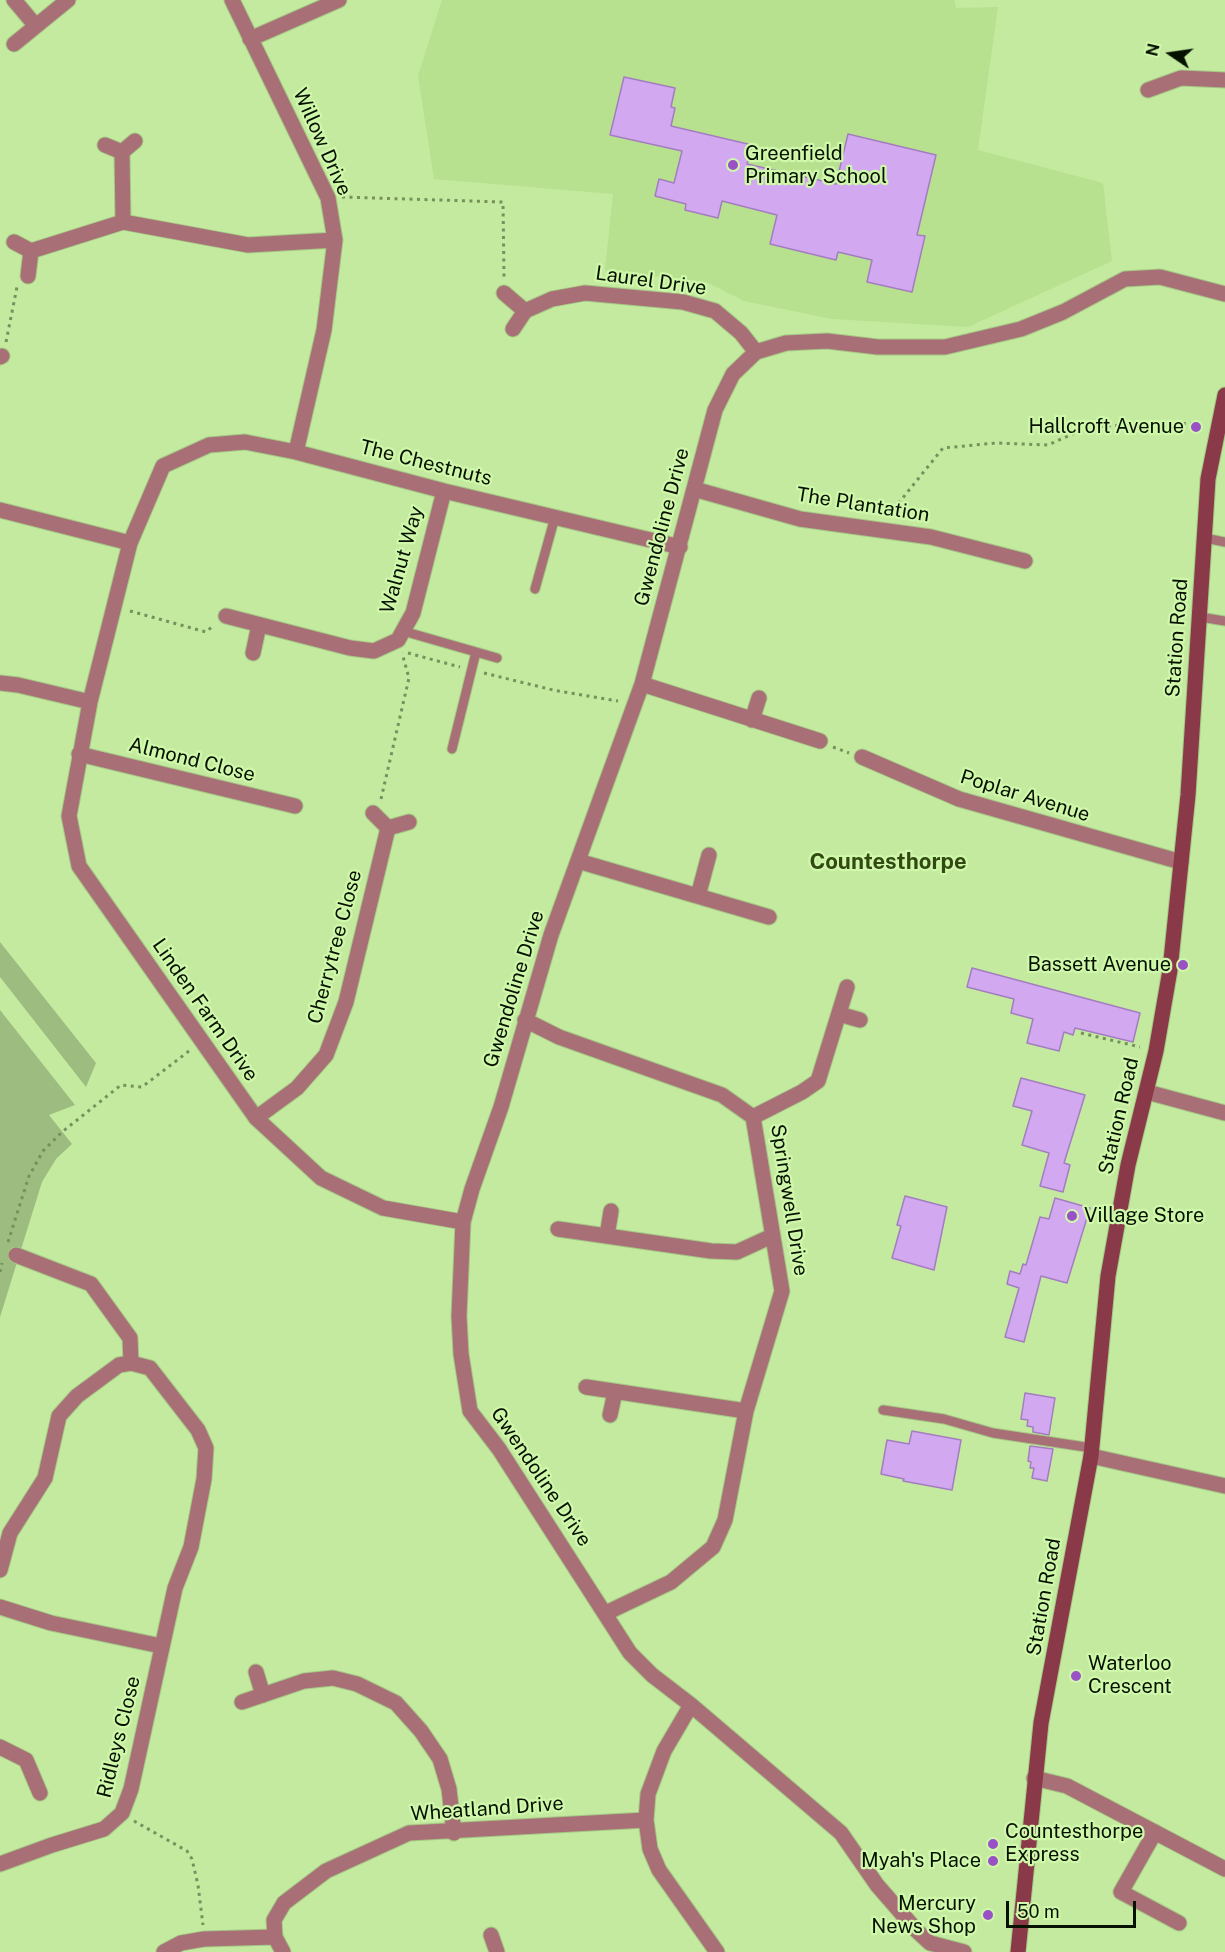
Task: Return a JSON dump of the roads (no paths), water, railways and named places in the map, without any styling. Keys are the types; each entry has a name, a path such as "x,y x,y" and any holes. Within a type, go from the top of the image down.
{"street":[{"path":"14,0 35,25"},
{"path":"14,44 68,0"},
{"name":"Willow Drive","path":"232,0 328,198 335,240 324,330 296,452"},
{"path":"250,39 339,0"},
{"path":"1148,90 1181,78 1225,80"},
{"path":"122,152 135,141"},
{"path":"105,145 122,152"},
{"path":"122,152 123,222"},
{"path":"14,242 31,251 123,222 248,245 335,240"},
{"path":"28,276 31,251"},
{"name":"Gwendoline Drive","path":"964,1952 930,1942 917,1931 877,1885 841,1833 691,1705 652,1675 630,1653 499,1449 470,1411 461,1354 459,1316 463,1222 472,1189 501,1107 551,935 642,684 715,410 733,374 756,352 786,343 827,341 878,347 945,347 1021,329 1063,312 1125,279 1160,277 1225,294"},
{"path":"504,292 525,311 513,329"},
{"name":"Laurel Drive","path":"525,311 552,298 585,293 621,294 683,302 715,311 741,333 756,352"},
{"name":"Station Road","path":"1018,1952 1041,1723 1091,1452 1108,1276 1128,1165 1156,1051 1170,970 1181,862 1200,617 1208,479 1225,395"},
{"name":"The Chestnuts","path":"163,466 209,445 245,442 296,452 444,491 680,547"},
{"name":"Linden Farm Drive","path":"163,466 130,543 79,754 69,816 79,866 200,1042 256,1118 321,1178 383,1208 463,1222"},
{"name":"The Plantation","path":"694,489 800,519 931,537 1025,561"},
{"name":"Walnut Way","path":"226,616 350,648 374,651 398,640 412,613 444,491"},
{"path":"0,510 130,543"},
{"path":"253,653 260,625"},
{"path":"0,683 90,702"},
{"path":"642,684 820,741"},
{"path":"752,720 759,698"},
{"name":"Almond Close","path":"79,754 295,806"},
{"name":"Poplar Avenue","path":"862,757 959,799 1181,862"},
{"path":"373,813 388,828 409,822"},
{"name":"Cherrytree Close","path":"256,1118 297,1088 327,1055 346,1002 388,828"},
{"path":"698,896 709,855"},
{"path":"578,861 769,917"},
{"path":"753,1117 802,1092 818,1081 847,987"},
{"path":"839,1014 860,1020"},
{"name":"Springwell Drive","path":"525,1020 559,1037 722,1095 753,1117 782,1291 746,1411 725,1520 713,1547 670,1582 606,1613"},
{"path":"1147,1092 1225,1113"},
{"path":"607,1236 611,1211"},
{"path":"558,1228 711,1251 737,1252 772,1236"},
{"path":"0,1570 10,1533 45,1478 59,1416 77,1396 118,1365 131,1363 130,1338 91,1284 16,1256"},
{"name":"Ridleys Close","path":"0,1864 104,1829 122,1813 132,1789 175,1587 191,1548 204,1479 206,1448 198,1430 150,1368 131,1363"},
{"path":"586,1387 746,1411"},
{"path":"610,1415 615,1392"},
{"path":"1091,1452 1225,1486"},
{"path":"0,1607 51,1623 162,1646"},
{"path":"256,1672 263,1695"},
{"path":"242,1702 304,1681 333,1678 357,1684 396,1703 421,1731 440,1759 449,1789 454,1833"},
{"path":"691,1705 664,1750 648,1794 646,1820 650,1849 658,1870 717,1952"},
{"path":"0,1747 26,1760 39,1793"},
{"path":"1034,1778 1067,1786 1225,1869"},
{"name":"Wheatland Drive","path":"275,1937 274,1920 284,1903 326,1871 409,1833 454,1833 646,1820"},
{"path":"1155,1832 1121,1892 1179,1923"},
{"path":"491,1935 497,1952"},
{"path":"164,1952 181,1943 204,1939 275,1937 282,1952"}],"lane":[{"path":"535,589 555,517"},
{"path":"1205,538 1225,542"},
{"path":"1200,617 1225,621"},
{"path":"403,631 497,658"},
{"path":"452,749 476,652"},
{"path":"883,1410 944,1419 993,1433 1091,1452"}],"place":[{"name":"Greenfield Primary School","path":"733,165"},
{"name":"Hallcroft Avenue","path":"1196,427"},
{"name":"Bassett Avenue","path":"1183,965"},
{"name":"Village Store","path":"1072,1216"},
{"name":"Waterloo Crescent","path":"1076,1676"},
{"name":"Countesthorpe Express","path":"993,1844"},
{"name":"Myah's Place","path":"993,1861"},
{"name":"Mercury News Shop","path":"988,1915"}],"district":[{"name":"Countesthorpe","path":"888,862"}]}
